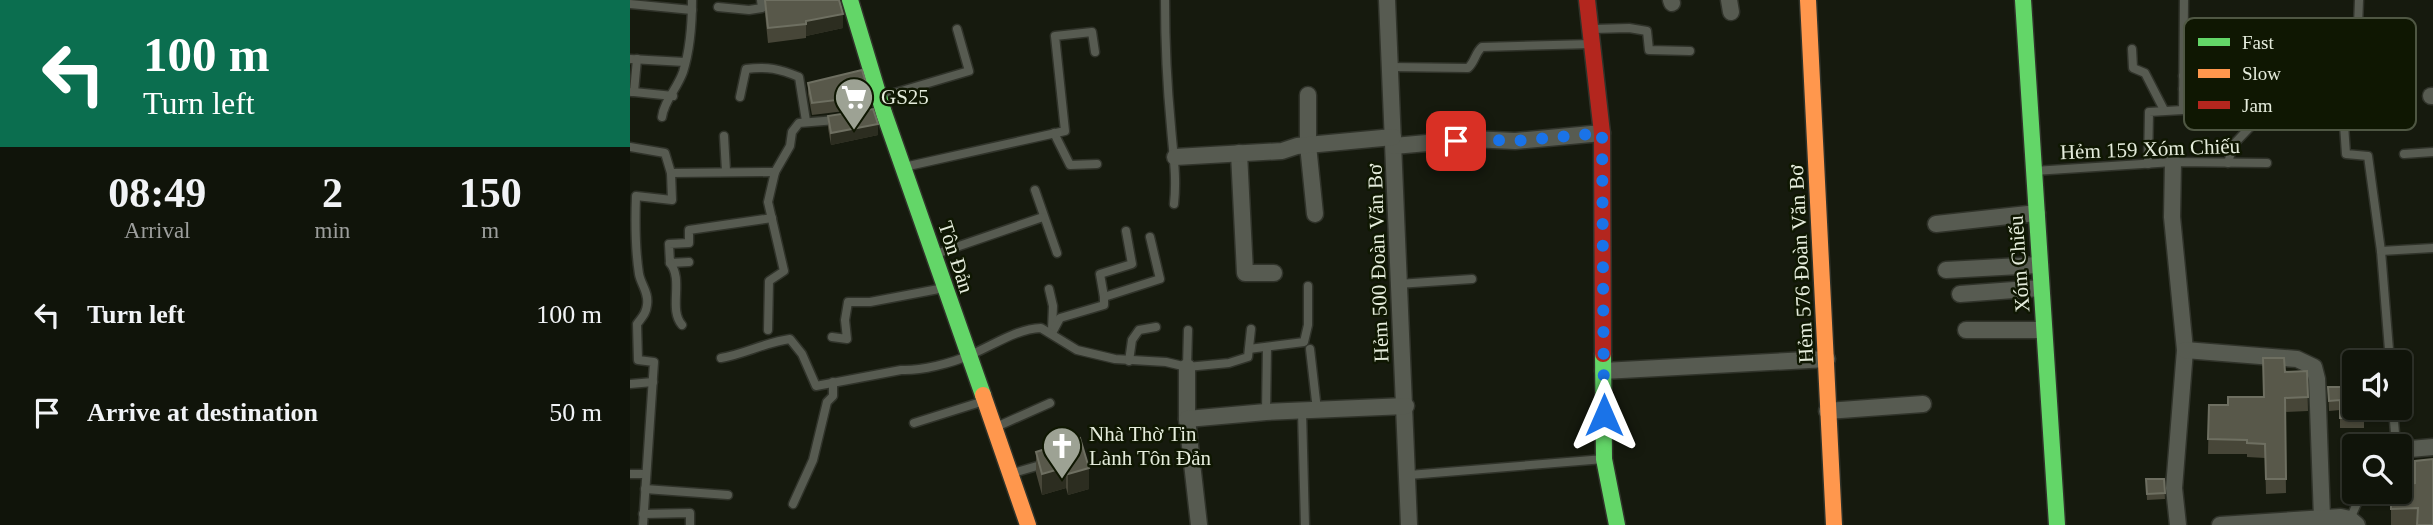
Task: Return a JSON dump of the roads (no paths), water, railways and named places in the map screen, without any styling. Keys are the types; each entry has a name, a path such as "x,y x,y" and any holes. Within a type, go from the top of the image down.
{"street":[{"name":"Tôn Đản","path":"850,0 879,108 904,167 1010,474 1024,524"},
{"name":"Hẻm 500 Đoàn Văn Bơ","path":"1387,0 1409,525"},
{"path":"1587,0 1602,133 1604,459 1617,525"},
{"name":"Hẻm 576 Đoàn Văn Bơ","path":"1808,0 1834,525"},
{"name":"Xóm Chiếu","path":"2023,0 2057,525"},
{"path":"1308,95 1308,145 1315,214"},
{"path":"1175,157 1282,151 1308,145 1393,141 1441,143 1471,139 1515,141 1602,133"},
{"path":"1238,153 1245,273 1274,273"},
{"path":"2173,163 2172,217 2185,351 2174,488 2178,525"},
{"path":"1936,224 2037,213"},
{"path":"1946,270 2040,265"},
{"path":"1960,295 2041,288"},
{"path":"1966,330 2044,330"},
{"path":"2185,351 2297,359 2314,367 2317,379 2322,519"},
{"path":"1603,371 1827,359"},
{"path":"1186,367 1187,419 1199,525"},
{"path":"1827,411 1923,404"},
{"path":"1187,419 1266,412 1406,406"},
{"path":"2412,448 2433,447"},
{"path":"2220,525 2341,517 2353,522"}],"lane":[{"path":"662,117 664,105 673,96 685,62 692,0"},
{"path":"718,7 749,10 762,8 761,0"},
{"path":"1165,0 1166,54 1175,157 1174,204"},
{"path":"2148,164 2149,112 2183,110 2184,0"},
{"path":"2358,18 2359,0"},
{"path":"630,4 692,10"},
{"path":"1390,67 1468,68 1473,65 1482,47 1591,37 1629,28 1647,31 1649,50 1690,51"},
{"path":"879,108 968,71 957,29"},
{"path":"904,167 1065,131 1055,37 1092,33 1095,52"},
{"path":"2133,49 2133,68 2145,73 2164,110"},
{"path":"673,96 632,92 634,59 685,62"},
{"path":"740,97 746,69 767,66 782,70 799,77 806,121"},
{"path":"768,330 769,281 785,271 768,202 775,172 790,146 792,132 799,123 847,118"},
{"path":"2228,163 2233,145 2247,130"},
{"path":"2345,130 2346,154 2368,156 2381,251 2389,350"},
{"path":"1054,133 1070,165 1097,164"},
{"path":"724,136 726,170"},
{"path":"630,148 665,153 671,173 672,200 636,196 635,240 639,277 646,289 648,303 646,314 637,324 638,360 654,362 643,525"},
{"path":"2404,154 2433,152"},
{"name":"Hẻm 159 Xóm Chiếu","path":"2034,171 2173,163 2267,163"},
{"path":"671,173 726,170 775,172"},
{"path":"1035,190 1057,253"},
{"path":"933,255 1044,217"},
{"path":"682,325 677,318 675,272 670,263 669,244 689,243 689,230 772,218"},
{"path":"1052,333 1060,318 1104,305 1100,274 1132,264 1126,231"},
{"path":"1104,297 1160,279 1150,237"},
{"path":"2381,251 2433,248"},
{"path":"670,263 689,262"},
{"path":"1398,284 1472,279"},
{"path":"1249,349 1304,342 1308,326 1308,286"},
{"path":"832,337 847,339 845,320 848,302 870,302 944,288"},
{"path":"1049,289 1052,333"},
{"path":"1129,360 1132,340 1139,330 1156,327"},
{"path":"720,358 736,356 776,341 790,339 802,354 816,386 913,370 968,356 1021,331 1041,328 1077,350 1186,367 1229,363 1248,357 1251,329"},
{"path":"1186,367 1188,330"},
{"path":"1266,412 1267,347"},
{"path":"1305,525 1310,349"},
{"path":"630,384 653,382"},
{"path":"793,504 813,460 827,402 833,396 833,382"},
{"path":"914,424 984,401"},
{"path":"993,429 1050,404"},
{"path":"1409,475 1604,459"},
{"path":"1010,474 1056,460"},
{"path":"630,474 646,474"},
{"path":"645,489 728,495"},
{"path":"2353,522 2358,504"},
{"path":"643,513 690,513 690,525"}],"place":[{"name":"GS25","path":"854,131"},
{"name":"Nhà Thờ Tin Lành Tôn Đản","path":"1062,480"}]}
